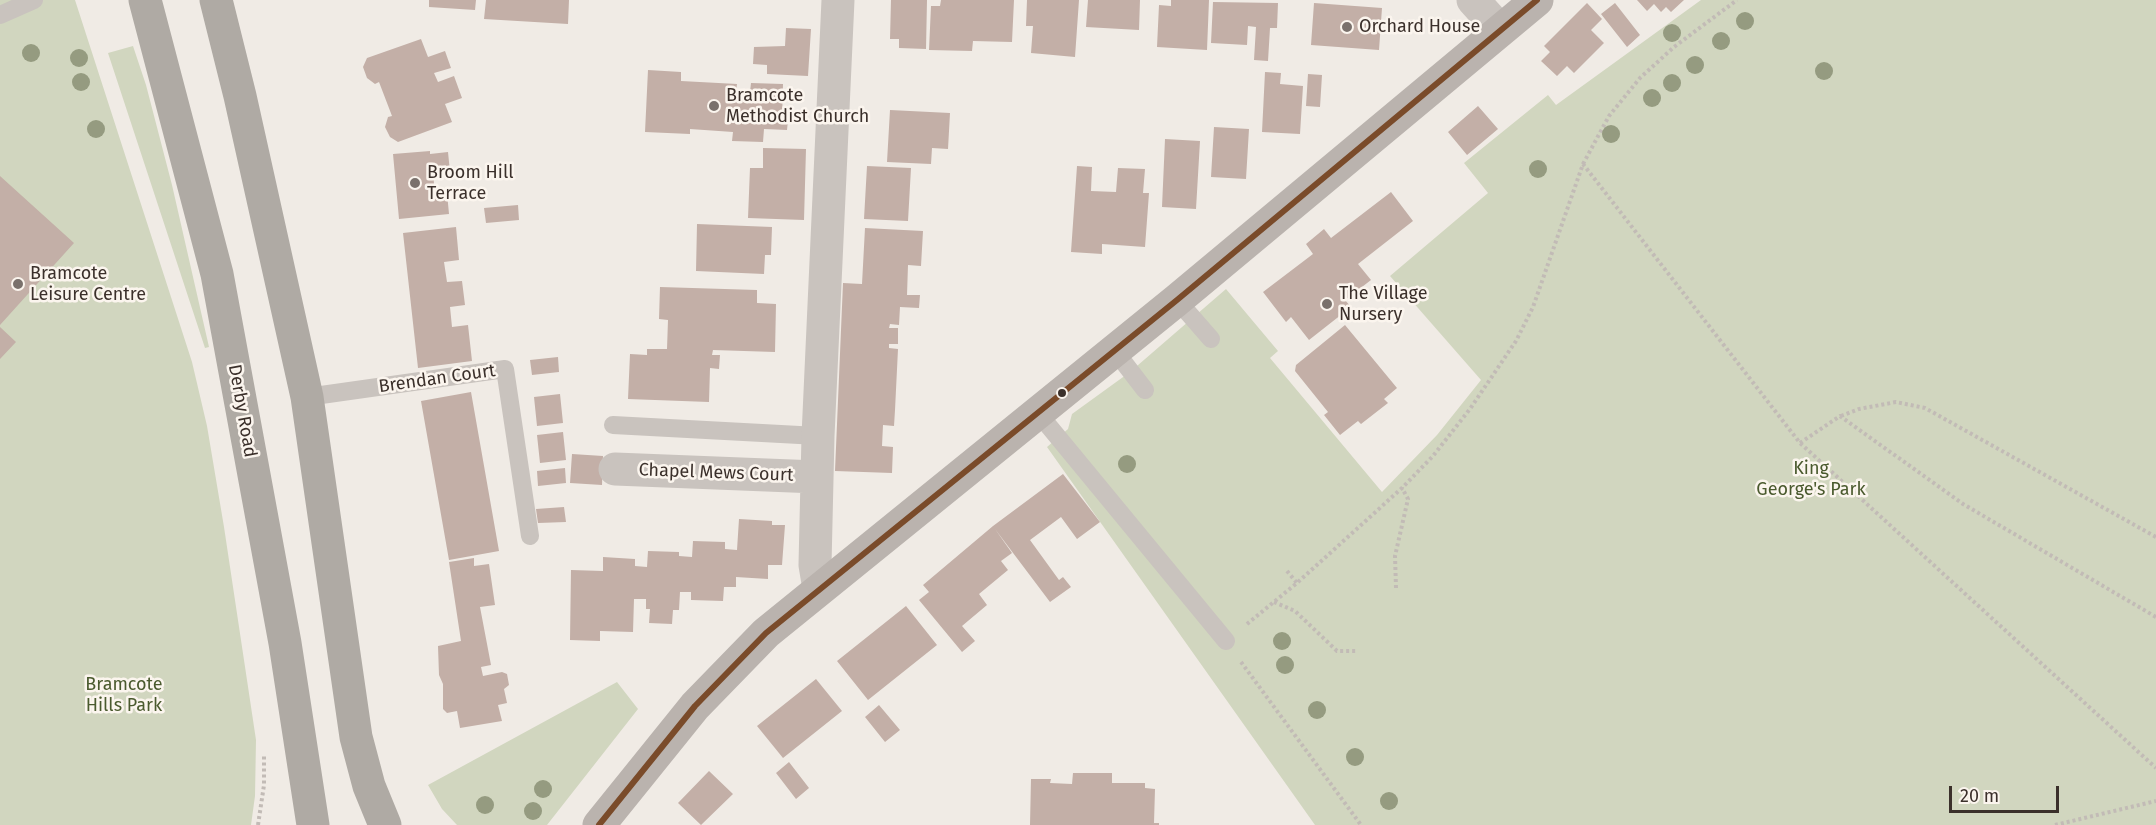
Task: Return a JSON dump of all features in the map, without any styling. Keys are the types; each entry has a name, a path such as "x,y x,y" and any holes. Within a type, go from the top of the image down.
{"highway":[{"name":"Derby Road","path":"146,0 218,274 285,643 305,768 288,825"},
{"path":"216,0 240,96 307,397 356,737 369,786 385,825"},
{"path":"305,768 313,825"}],"street":[{"path":"819,589 815,565 818,436 838,0"},
{"path":"1473,0 1500,30"},
{"path":"599,825 695,706 766,633 1115,351 1537,0"},
{"name":"Chapel Mews Court","path":"615,469 817,477"}],"lane":[{"path":"0,15 34,0"},
{"path":"1177,300 1211,339"},
{"path":"1115,351 1146,390"},
{"name":"Brendan Court","path":"307,397 506,369 530,536"},
{"path":"1038,413 1226,641"},
{"path":"613,425 818,436"}],"path":[{"path":"1361,825 1226,641 1297,584 1402,488 1433,456 1470,410 1516,341 1545,274 1583,164 1609,116 1640,78 1674,47 1737,0"},
{"path":"1583,164 1800,442 2156,768"},
{"path":"1800,442 1840,416 1869,406 1896,402 1925,408 2156,537"},
{"path":"1840,416 1963,504 2156,617"},
{"path":"1396,588 1395,556 1408,499 1402,488"},
{"path":"1287,571 1297,584"},
{"path":"1274,602 1295,611 1337,651 1357,651"},
{"path":"2055,825 2156,801"}],"green space":[{"name":"Bramcote Hills Park","path":"0,0 75,0 192,362 207,426 256,740 255,796 251,825 0,825"},
{"name":"King George's Park","path":"1701,0 2156,0 2156,825 1315,825 1047,447 1068,429 1072,414 1130,372 1226,289 1278,351 1270,358 1382,492 1437,435 1481,380 1390,276 1488,193 1464,163 1548,95 1556,105"},
{"path":"133,46 146,85 172,185 209,347 205,348 108,53"},
{"path":"617,682 638,709 547,825 457,825 442,809 428,785"}],"building":[{"path":"429,0 476,0 475,10 429,7"},
{"path":"486,0 569,0 568,24 484,19"},
{"path":"891,0 927,0 926,49 899,48 899,39 890,39"},
{"path":"941,0 1014,0 1012,42 973,41 972,51 929,50 931,6 940,6"},
{"path":"1027,0 1079,0 1075,57 1031,53 1033,26 1026,26"},
{"path":"1088,0 1140,0 1139,30 1086,27"},
{"path":"1171,0 1209,0 1207,50 1157,47 1159,5 1171,6"},
{"path":"1637,0 1684,0 1671,12 1666,7 1661,12 1654,4 1647,11"},
{"path":"1213,2 1278,3 1277,28 1270,28 1268,61 1254,60 1256,27 1248,26 1247,45 1211,43"},
{"name":"Orchard House","path":"1314,3 1382,8 1379,50 1311,45"},
{"path":"1587,3 1602,19 1591,30 1604,43 1574,73 1567,66 1557,76 1541,61 1550,52 1544,46"},
{"path":"1615,3 1640,35 1627,47 1601,14"},
{"path":"786,28 811,29 808,76 767,74 767,65 753,64 754,47 785,46"},
{"path":"421,39 428,57 445,51 451,68 434,73 438,82 454,76 462,98 445,104 452,122 398,142 390,137 385,127 388,117 392,116 379,82 375,84 367,78 363,67 367,58"},
{"name":"Bramcote Methodist Church","path":"648,70 681,72 681,81 737,84 736,91 750,92 751,83 783,84 782,120 788,120 787,130 764,129 763,142 732,141 733,132 690,129 690,134 645,132"},
{"path":"1265,72 1281,73 1280,84 1303,86 1300,134 1262,132"},
{"path":"1308,74 1322,75 1320,107 1306,106"},
{"path":"1478,106 1498,129 1467,155 1448,132"},
{"path":"890,110 950,113 948,149 932,148 931,164 887,162"},
{"path":"1214,127 1249,129 1246,179 1211,177"},
{"path":"1165,139 1200,141 1196,209 1162,207"},
{"path":"763,148 806,149 804,220 748,218 750,168 763,168"},
{"name":"Broom Hill Terrace","path":"430,151 430,154 448,152 450,172 433,173 435,194 447,193 449,214 399,219 393,154"},
{"path":"867,166 911,168 908,221 864,219"},
{"path":"1077,166 1092,167 1091,191 1116,192 1118,168 1145,169 1143,193 1149,193 1145,247 1102,244 1102,254 1071,252"},
{"name":"Bramcote Leisure Centre","path":"0,176 74,243 0,325"},
{"path":"1391,192 1413,221 1358,264 1371,280 1345,300 1351,307 1309,340 1291,317 1286,322 1263,292 1313,254 1306,244 1324,229 1331,238"},
{"path":"518,205 519,220 486,223 484,208"},
{"path":"697,224 772,227 771,255 765,255 764,274 696,271"},
{"path":"456,227 459,260 444,262 447,282 462,281 465,305 450,307 452,327 468,325 472,361 418,368 403,233"},
{"path":"865,228 923,231 921,266 908,265 907,295 920,295 919,308 900,307 899,325 890,324 889,328 898,328 898,344 889,344 889,348 898,349 895,410 894,426 883,425 882,446 893,447 892,473 835,471 843,283 862,284"},
{"path":"660,287 757,290 757,303 776,304 775,352 713,350 712,355 720,355 719,369 710,368 709,402 628,399 630,354 647,355 647,349 667,349 668,320 659,319"},
{"path":"1345,325 1397,388 1384,399 1388,403 1361,424 1358,421 1340,435 1324,415 1328,412 1295,371 1296,365"},
{"name":"Bramcote Leisure Centre","path":"0,327 16,342 0,359"},
{"path":"558,357 559,372 532,375 530,360"},
{"path":"471,392 499,551 449,560 421,401"},
{"path":"560,394 563,423 537,426 534,397"},
{"path":"563,432 566,460 540,463 537,435"},
{"path":"572,454 603,456 602,485 570,483"},
{"path":"565,468 566,483 538,486 537,471"},
{"path":"1063,474 1100,522 1077,539 1061,517 1030,540 1059,580 1063,577 1071,587 1050,602 995,529 1012,553 1001,561 1008,570 979,594 987,605 962,626 975,641 962,652 919,600 929,592 923,585 993,526"},
{"path":"564,507 566,522 538,523 536,509"},
{"path":"739,519 772,521 772,525 785,525 782,565 768,565 768,579 736,577 736,587 724,587 723,601 691,600 691,592 680,592 679,610 673,610 672,624 649,623 650,609 646,609 646,599 634,599 633,632 600,631 600,641 570,640 571,570 603,571 603,557 635,559 635,566 647,567 648,551 679,552 679,556 692,557 693,541 725,542 725,549 737,550"},
{"path":"474,558 474,566 489,564 495,605 480,607 491,665 481,667 483,676 502,672 507,674 509,685 504,689 507,703 498,705 502,721 460,728 457,711 447,713 443,709 443,684 439,675 438,646 461,641 449,562"},
{"path":"906,606 937,645 868,700 837,661"},
{"path":"816,679 842,711 783,758 757,726"},
{"path":"879,705 900,730 885,742 865,717"},
{"path":"789,762 809,788 796,799 776,773"},
{"path":"709,771 733,794 701,825 678,803"},
{"path":"1073,773 1112,773 1112,783 1145,783 1145,788 1155,789 1154,823 1159,823 1159,825 1030,825 1031,779 1051,779 1050,783 1072,784"}],"transit line":[{"path":"599,825 695,706 766,633 1177,300 1537,0"}],"place":[{"name":"Orchard House","path":"1347,27"},
{"name":"Bramcote Methodist Church","path":"714,106"},
{"name":"Broom Hill Terrace","path":"415,183"},
{"name":"Bramcote Leisure Centre","path":"18,284"},
{"name":"The Village Nursery","path":"1327,304"}]}
